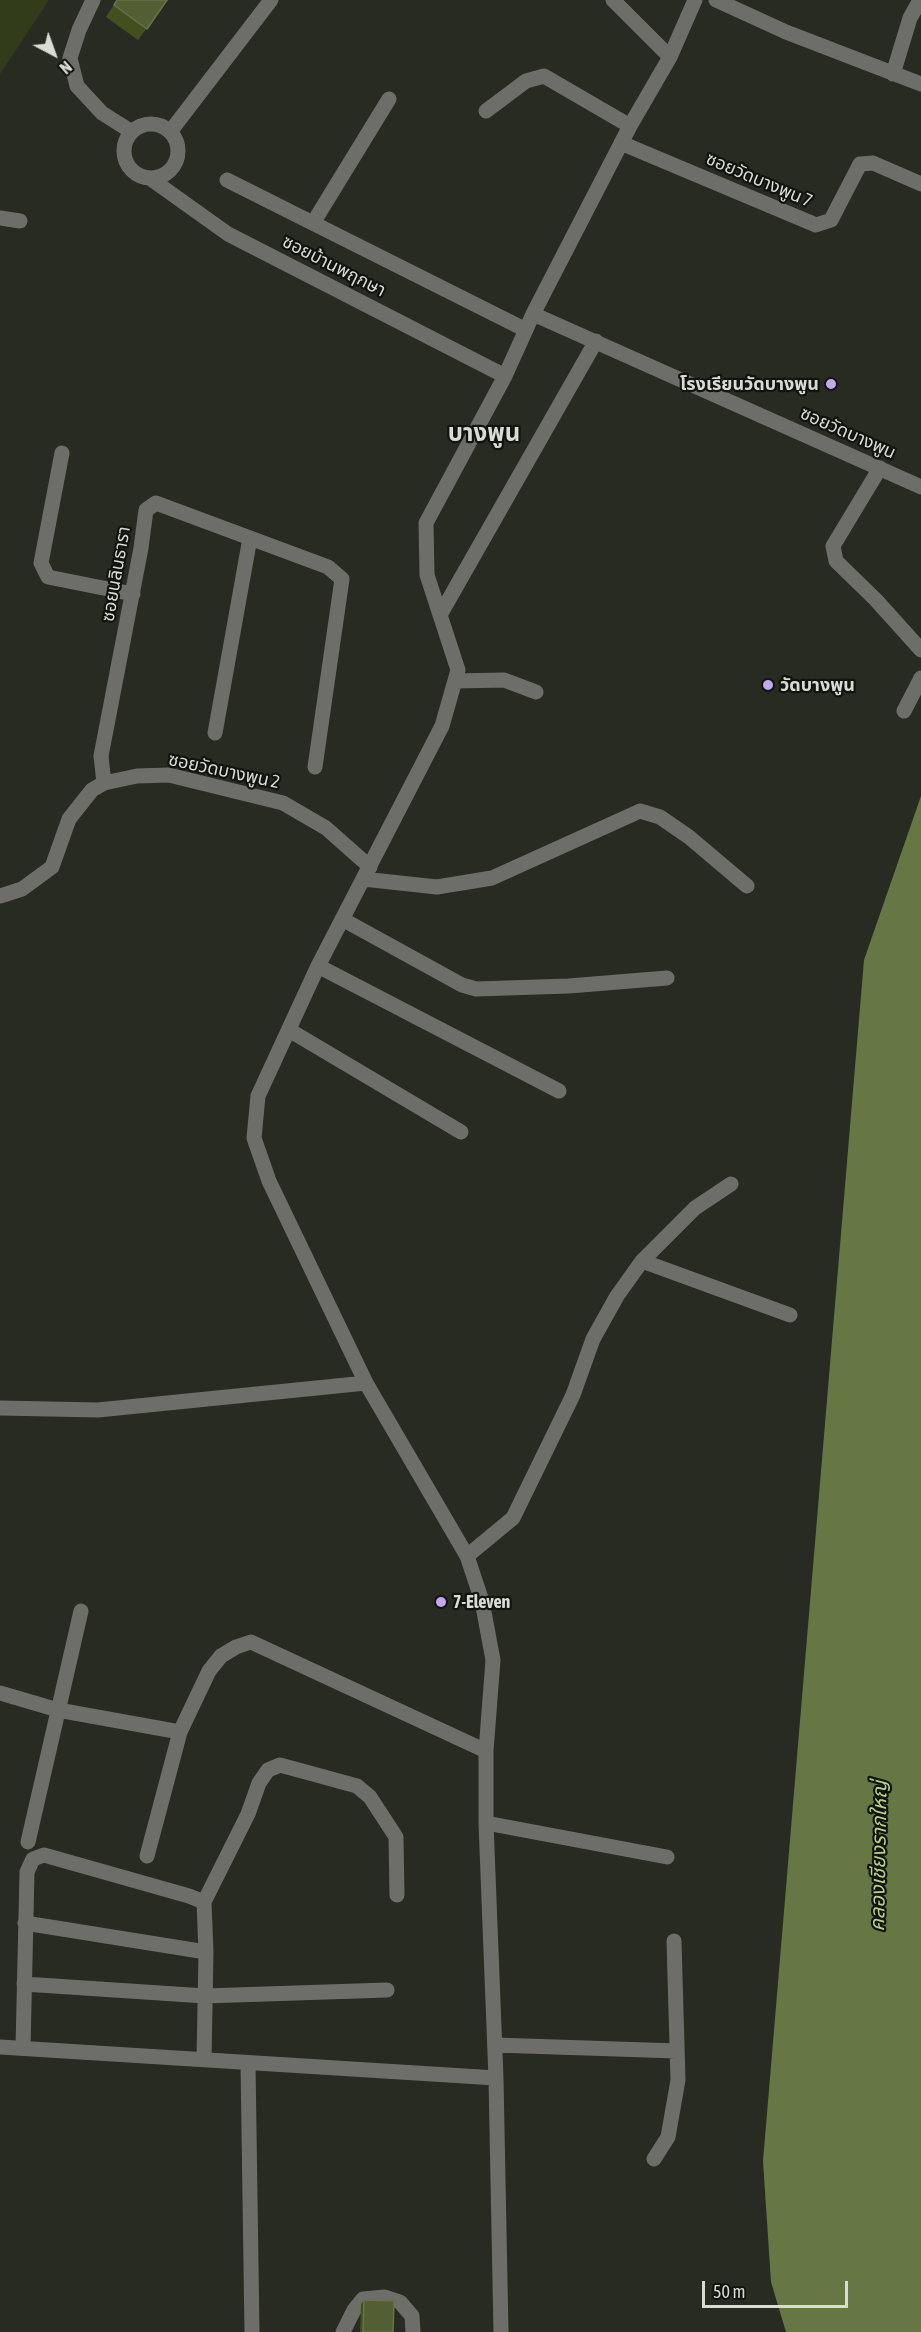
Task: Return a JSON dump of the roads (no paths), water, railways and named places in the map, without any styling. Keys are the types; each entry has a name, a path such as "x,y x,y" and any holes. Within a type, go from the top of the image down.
{"street":[{"path":"93,0 79,30 70,58 77,86 102,113 132,132 141,126 151,124 162,126 170,132 176,141 178,151 176,162 162,177 151,179"},
{"path":"170,132 271,0"},
{"path":"613,0 670,57"},
{"path":"501,2332 496,2078 486,1823 486,1751 494,1660 482,1601 468,1556 366,1383 269,1181 255,1138 258,1096 318,966 442,726 458,670 427,575 426,523 505,376 533,314 621,143 670,57 695,0"},
{"path":"716,0 786,32 921,84"},
{"path":"893,74 910,18 920,0"},
{"path":"486,111 526,81 544,76 630,126"},
{"path":"313,223 388,99"},
{"name":"ซอยบ้านพฤกษา","path":"132,132 126,141 124,152 126,162 141,178 151,179 228,234 505,376"},
{"name":"ซอยวัดบางพูน 7","path":"621,143 816,225 831,220 860,164 873,163 921,184"},
{"path":"227,180 526,330"},
{"path":"0,218 20,221"},
{"name":"ซอยวัดบางพูน","path":"533,314 921,487"},
{"path":"440,615 596,341"},
{"path":"62,453 41,562 48,577 133,594"},
{"path":"880,468 833,546 836,561 876,600 921,650"},
{"name":"ซอยนลินธารา","path":"104,783 101,756 133,594 146,510 156,503 328,567 342,579 315,767"},
{"path":"215,733 250,538"},
{"path":"904,711 921,678"},
{"path":"455,681 504,680 536,692"},
{"name":"ซอยวัดบางพูน 2","path":"0,896 22,888 52,867 69,819 92,790 104,783 137,776 169,775 283,803 326,828 367,873"},
{"path":"367,873 437,887 492,878 640,811 660,817 680,830 747,886"},
{"path":"342,919 462,985 476,989 569,986 667,978"},
{"path":"318,966 559,1091"},
{"path":"288,1030 461,1132"},
{"path":"468,1556 513,1518 573,1395 593,1339 617,1296 642,1262 695,1208 731,1184"},
{"path":"642,1262 790,1315"},
{"path":"0,1408 98,1410 366,1383"},
{"path":"28,1842 81,1611"},
{"path":"147,1856 180,1732 209,1671 221,1656 251,1641 486,1751"},
{"path":"0,1693 58,1710 180,1732"},
{"path":"204,2059 206,1952 204,1902 248,1814 259,1783 268,1770 280,1765 357,1786 370,1797 396,1836 397,1895"},
{"path":"486,1823 667,1857"},
{"path":"23,2048 27,1872 33,1859 44,1855 204,1902"},
{"path":"25,1923 206,1952"},
{"path":"654,2159 668,2137 678,2080 674,1941"},
{"path":"24,1984 205,1996 387,1990"},
{"path":"495,2045 677,2051"},
{"path":"0,2047 496,2078"},
{"path":"248,2063 252,2332"},
{"path":"343,2332 354,2310 363,2299 386,2297 400,2302 412,2316 413,2332"}],"water":[{"name":"คลองเชียงรากใหญ่","path":"921,796 921,2332 786,2332 771,2282 763,2161 864,960"}],"place":[{"name":"โรงเรียนวัดบางพูน","path":"831,384"},
{"name":"วัดบางพูน","path":"768,685"},
{"name":"7-Eleven","path":"441,1602"}],"district":[{"name":"บางพูน","path":"484,433"}]}
